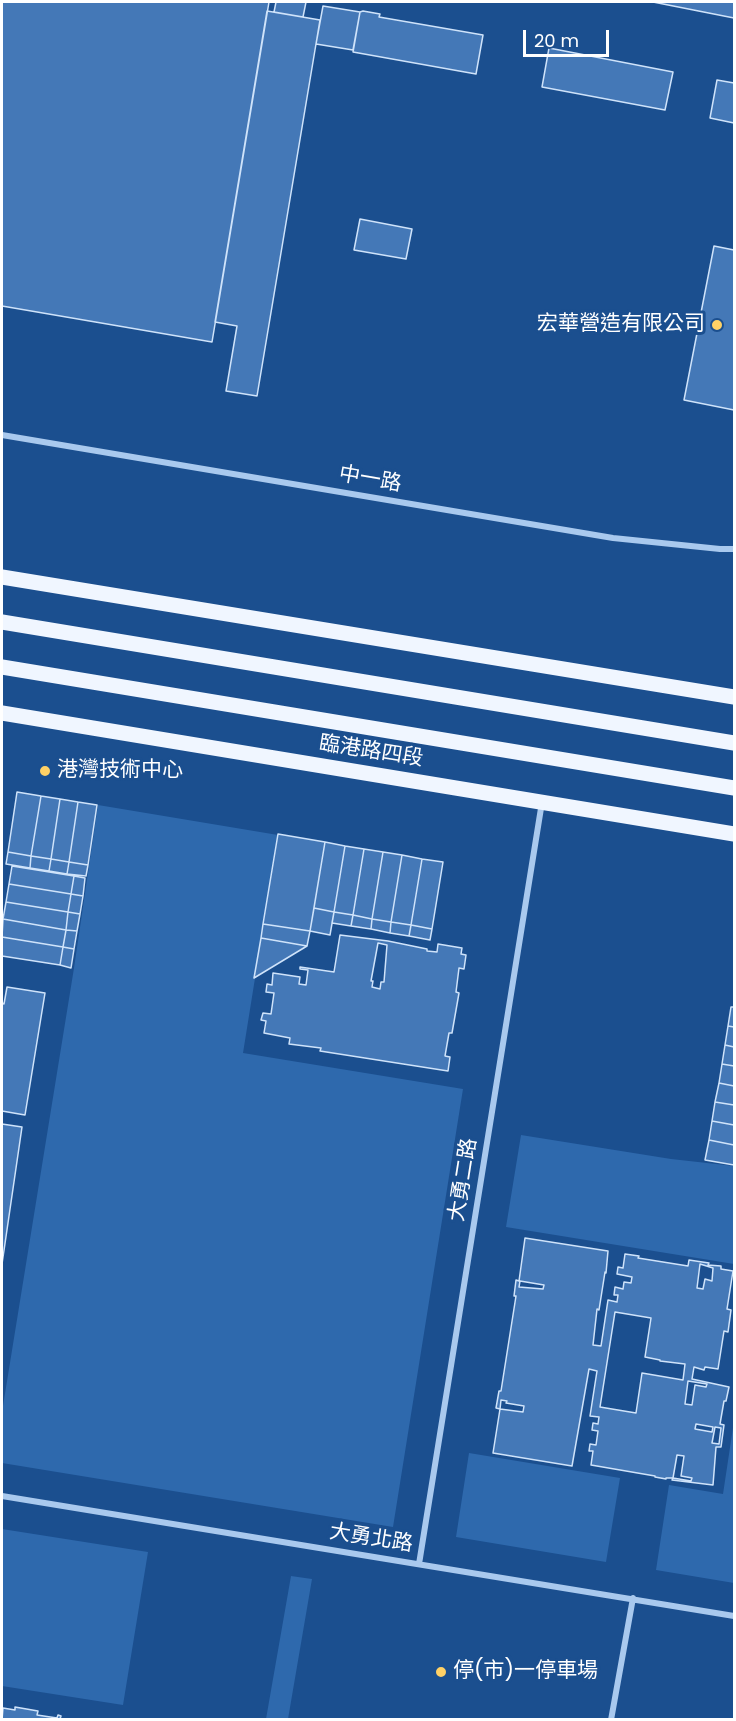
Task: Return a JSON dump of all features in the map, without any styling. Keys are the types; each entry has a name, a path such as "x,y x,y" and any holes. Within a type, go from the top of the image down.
{"main road":[{"path":"2,577 735,697"},
{"path":"2,622 735,742"},
{"name":"臨港路四段","path":"2,667 735,788"},
{"name":"臨港路四段","path":"2,713 735,834"}],"street":[{"name":"中一路","path":"2,435 613,537 735,549"},
{"name":"大勇二路","path":"419,1564 542,802"},
{"name":"大勇北路","path":"2,1496 735,1616"},
{"path":"611,1719 633,1598"}],"shaded area":[{"path":"98,805 278,835 243,1053 463,1089 393,1527 2,1463 2,1412"},
{"path":"521,1135 671,1159 734,1166 734,1264 506,1227"},
{"path":"734,1421 734,1583 656,1570 669,1485 723,1494"},
{"path":"469,1453 620,1478 606,1562 456,1537"},
{"path":"2,1529 148,1552 123,1705 2,1686"},
{"path":"291,1576 312,1579 288,1719 266,1719"}],"building":[{"path":"2,2 269,2 212,342 2,306"},
{"path":"276,2 306,2 303,17 274,12"},
{"path":"653,2 734,2 734,18"},
{"path":"323,6 360,12 353,50 316,44"},
{"path":"267,11 320,20 257,396 226,391 237,326 215,322"},
{"path":"360,12 380,14 379,17 483,35 476,74 353,52"},
{"path":"549,48 673,72 665,110 542,87"},
{"path":"717,80 734,83 734,123 710,118"},
{"path":"360,219 412,229 406,259 354,250"},
{"name":"宏華營造有限公司","path":"714,246 734,250 734,410 684,400"},
{"path":"17,792 41,796 31,856 8,852"},
{"path":"41,796 60,799 51,859 31,856"},
{"path":"60,799 78,802 69,862 51,859"},
{"path":"78,802 97,805 88,865 69,862"},
{"path":"278,834 325,842 310,931 263,924"},
{"path":"325,842 345,846 334,912 314,908"},
{"path":"345,846 364,849 353,915 334,912"},
{"path":"364,849 383,852 372,919 353,915"},
{"path":"8,852 31,856 30,868 6,864"},
{"path":"383,852 402,855 391,922 372,919"},
{"path":"402,855 422,859 411,925 391,922"},
{"path":"31,856 51,859 49,871 30,868"},
{"path":"51,859 69,862 67,874 49,871"},
{"path":"422,859 443,862 432,929 411,925"},
{"path":"69,862 88,865 86,876 67,874"},
{"path":"12,866 74,876 71,894 9,884"},
{"path":"74,876 85,878 83,896 71,894"},
{"path":"9,884 71,894 68,912 6,902"},
{"path":"71,894 83,896 80,914 68,912"},
{"path":"6,902 68,912 66,930 3,919"},
{"path":"314,908 334,912 330,935 310,931"},
{"path":"68,912 80,914 77,931 66,930"},
{"path":"334,912 353,915 351,926 332,923"},
{"path":"353,915 372,919 371,929 351,926"},
{"path":"3,919 66,930 63,947 2,937"},
{"path":"372,919 391,922 390,933 371,929"},
{"path":"391,922 411,925 409,936 390,933"},
{"path":"263,924 310,931 307,946 261,938"},
{"path":"411,925 432,929 430,940 409,936"},
{"path":"66,930 77,931 74,949 63,947"},
{"path":"340,935 388,941 427,949 427,951 437,952 438,944 462,948 461,954 466,955 464,969 459,968 456,992 459,993 452,1033 449,1033 445,1056 450,1057 448,1071 320,1051 321,1048 289,1044 290,1038 264,1033 266,1021 261,1020 263,1013 271,1014 274,993 266,992 267,984 272,985 273,973 300,977 299,984 306,985 308,970 300,969 300,967 334,972","holes":["378,943 387,945 384,982 381,982 380,989 372,987 373,981 371,981"]},
{"path":"2,937 63,947 60,965 2,956"},
{"path":"261,938 307,946 254,978"},
{"path":"63,947 74,949 71,968 60,965"},
{"path":"7,987 45,993 25,1115 2,1111 2,1003 4,1004"},
{"path":"731,1007 734,1007 734,1027 728,1026"},
{"path":"728,1026 734,1027 734,1047 725,1045"},
{"path":"725,1045 734,1047 734,1066 722,1064"},
{"path":"722,1064 734,1066 734,1086 719,1083"},
{"path":"719,1083 734,1086 734,1105 715,1102"},
{"path":"715,1102 734,1105 734,1125 712,1121"},
{"path":"712,1121 734,1125 734,1145 709,1140"},
{"path":"2,1124 22,1127 2,1264"},
{"path":"709,1140 734,1145 734,1165 705,1160"},
{"path":"525,1238 608,1251 593,1345 601,1346 608,1300 617,1302 618,1295 614,1295 615,1287 623,1289 624,1282 631,1283 632,1277 617,1274 618,1267 623,1268 625,1254 688,1266 689,1260 709,1263 708,1265 721,1266 721,1269 733,1271 727,1309 731,1310 728,1332 724,1331 718,1369 705,1367 704,1370 694,1367 692,1379 729,1387 720,1424 724,1425 721,1447 716,1447 713,1485 591,1465 593,1451 589,1451 590,1444 596,1445 598,1431 592,1430 593,1423 598,1424 599,1417 590,1416 597,1371 589,1369 572,1466 493,1453 500,1409 496,1408 499,1391 501,1391 516,1296 514,1296 516,1280 519,1281","holes":["700,1264 713,1268 712,1281 705,1279 703,1289 697,1288","520,1281 544,1285 543,1289 519,1287","615,1312 651,1318 645,1357 685,1364 683,1380 642,1373 636,1413 600,1407","688,1381 707,1384 706,1387 695,1385 692,1405 685,1404","501,1400 524,1406 523,1412 500,1409","696,1424 713,1427 712,1432 695,1429","715,1427 721,1428 719,1444 712,1443","677,1455 684,1456 681,1476 692,1478 691,1481 673,1478"]},
{"path":"15,1707 38,1711 37,1715 57,1718 58,1715 61,1716 60,1719 65,1720 2,1720 3,1708 15,1710"}],"place":[{"name":"宏華營造有限公司","path":"717,325"},
{"name":"港灣技術中心","path":"45,771"},
{"name":"停(市)一停車場","path":"441,1672"}]}
